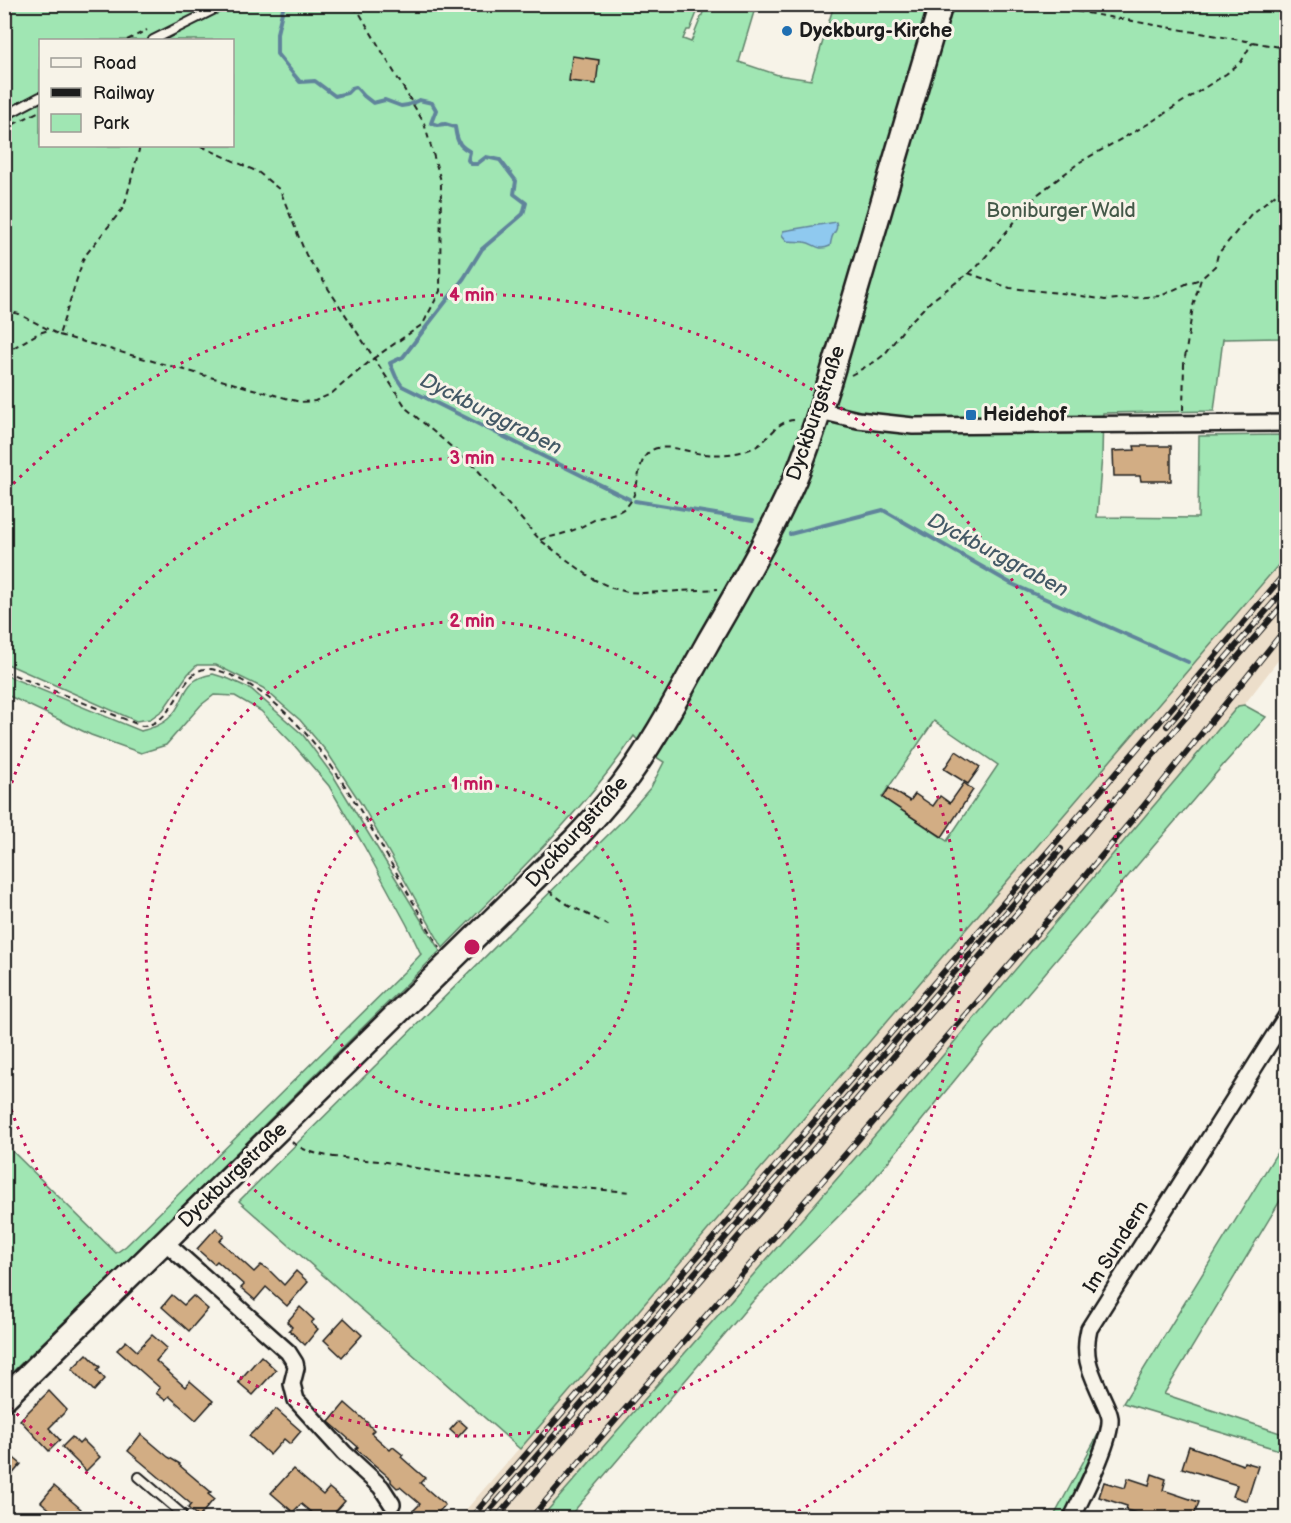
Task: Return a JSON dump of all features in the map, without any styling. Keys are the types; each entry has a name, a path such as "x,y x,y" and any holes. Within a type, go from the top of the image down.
{"street":[{"name":"Dyckburgstraße","path":"4,1399 543,871 588,825 622,785 663,723 761,548 795,478 812,436 810,415 941,4"},
{"path":"810,415 913,426 1287,423"},
{"name":"Im Sundern","path":"1072,1518 1110,1428 1109,1414 1087,1361 1086,1340 1089,1329 1287,1017"},
{"path":"165,1242 288,1352 295,1363 292,1384 296,1400 344,1453 381,1487 392,1504"}],"lane":[{"path":"155,39 225,4"},
{"path":"4,116 39,98"},
{"path":"139,1477 181,1513 180,1518"}],"path":[{"path":"4,310 19,314 59,335 300,402 315,401 331,393 374,358 423,324 440,291 441,181 424,123 360,14 350,4"},
{"path":"1035,4 1287,48"},
{"path":"845,376 850,376 885,354 916,315 940,292 982,262 1030,202 1046,188 1080,162 1148,124 1226,74 1241,62 1252,43"},
{"path":"4,129 39,112"},
{"path":"59,335 84,257 124,207 140,147"},
{"path":"203,147 258,172 280,190 306,255 407,409 475,467 540,540 593,579 612,588 643,593 727,589"},
{"path":"968,273 1010,288 1104,300 1161,296 1201,279 1215,266 1218,254 1252,213 1287,186"},
{"path":"1183,424 1185,364 1193,306 1201,279"},
{"path":"4,353 39,333 49,330"},
{"path":"540,540 573,531 625,508 634,494 643,459 655,448 714,455 729,454 751,449 759,445 784,422 810,415"},
{"path":"4,670 142,726 162,719 194,673 200,670 216,670 230,674 254,687 282,709 319,749 350,793 444,955"},
{"path":"544,887 567,904 612,927"},
{"path":"288,1138 303,1150 323,1155 485,1177 632,1192"}],"shaded area":[{"path":"1286,556 1286,650 1244,705 1238,706 890,1118 541,1518 459,1518"}],"green space":[{"name":"Boniburger Wald","path":"5,5 700,5 690,30 687,30 683,39 691,42 706,5 756,5 739,62 778,75 811,80 834,5 1286,5 1286,338 1223,339 1214,411 1103,413 1097,517 1198,518 1199,436 1286,435 1286,556 520,1449 239,1201 622,821 651,787 664,762 648,752 634,736 568,820 443,948 362,805 327,752 300,720 263,688 216,665 197,665 163,710 150,719 136,721 5,663","holes":["934,721 998,765 947,841 882,797"]},
{"path":"213,674 251,689 303,735 334,777 440,951 5,1379 5,1144 116,1253 126,1246 421,954 364,846 329,786 261,711 235,696 214,695 201,705 166,745 141,753 91,735 5,694 5,675 141,731 159,725 168,719 175,712 185,692 194,681"},
{"path":"1244,705 1266,717 986,1042 864,1191 753,1301 568,1518 541,1518 890,1118 1238,706"},
{"path":"1286,1138 1286,1191 1164,1394 1286,1435 1286,1452 1123,1403"},
{"path":"1109,1414 1072,1518 1053,1518"}],"water":[{"path":"836,222 837,226 830,246 826,248 819,248 804,242 787,241 782,235 783,231"}],"building":[{"path":"572,56 599,60 596,84 569,81"},
{"path":"1134,446 1171,446 1171,481 1141,481 1140,476 1114,476 1113,451 1135,450"},
{"path":"956,751 980,767 968,784 944,769"},
{"path":"964,783 973,790 942,837 883,798 889,788 910,801 915,794 933,806 940,796 950,803"},
{"path":"216,1228 224,1236 220,1241 254,1272 261,1265 284,1285 296,1271 308,1282 287,1306 266,1287 255,1300 241,1288 244,1285 217,1261 214,1264 197,1249"},
{"path":"172,1295 184,1305 193,1296 208,1309 189,1331 162,1307"},
{"path":"300,1307 314,1320 311,1323 318,1329 305,1345 289,1330 292,1327 287,1322"},
{"path":"344,1318 362,1335 342,1357 324,1340"},
{"path":"152,1335 167,1348 156,1361 185,1387 190,1381 213,1401 196,1420 169,1396 165,1400 156,1393 160,1388 117,1350 126,1341 137,1351"},
{"path":"87,1354 100,1367 97,1370 105,1379 94,1391 72,1369"},
{"path":"261,1356 276,1370 253,1395 238,1382"},
{"path":"49,1391 67,1410 49,1428 60,1440 49,1451 20,1420"},
{"path":"345,1403 369,1424 374,1430 371,1433 390,1450 393,1447 403,1455 401,1457 425,1478 420,1483 445,1505 433,1518 422,1518 413,1511 420,1504 400,1487 397,1488 391,1479 329,1422"},
{"path":"276,1409 301,1431 290,1444 284,1439 270,1455 249,1436"},
{"path":"459,1420 467,1427 458,1437 450,1430"},
{"path":"141,1434 211,1492 208,1494 214,1499 199,1517 188,1508 191,1504 128,1451"},
{"path":"72,1437 79,1444 83,1440 100,1457 86,1471 62,1447"},
{"path":"1189,1446 1243,1465 1244,1462 1258,1466 1247,1501 1233,1496 1237,1485 1182,1468"},
{"path":"4,1450 21,1464 4,1484"},
{"path":"293,1469 323,1495 329,1488 345,1501 330,1518 318,1518 301,1504 293,1512 271,1493"},
{"path":"1152,1474 1166,1479 1163,1490 1199,1502 1193,1518 1153,1518 1126,1510 1127,1506 1099,1497 1104,1482 1125,1488 1128,1478 1149,1485"},
{"path":"54,1486 81,1509 73,1518 60,1518 41,1502"}],"waterway":[{"name":"Dyckburggraben","path":"284,4 277,33 277,54 300,82 315,81 335,96 347,93 356,87 373,103 385,100 401,106 419,100 432,103 436,110 431,123 455,127 459,143 470,152 468,160 471,164 477,164 486,157 500,160 516,181 514,194 526,203 523,214 482,249 464,278 403,357 390,363 402,386 629,499"},
{"name":"Dyckburggraben","path":"635,501 753,520"},
{"name":"Dyckburggraben","path":"790,534 883,510 1012,584 1188,662"}],"railway":[{"path":"471,1518 1147,737 1286,572"},
{"path":"1167,726 1286,588"},
{"path":"496,1518 1286,601"},
{"path":"531,1518 1042,927 1142,808 1286,628"},
{"path":"483,1518 1061,849"}],"place":[{"name":"Dyckburg-Kirche","path":"787,31"},
{"name":"Heidehof","path":"971,415"}]}
